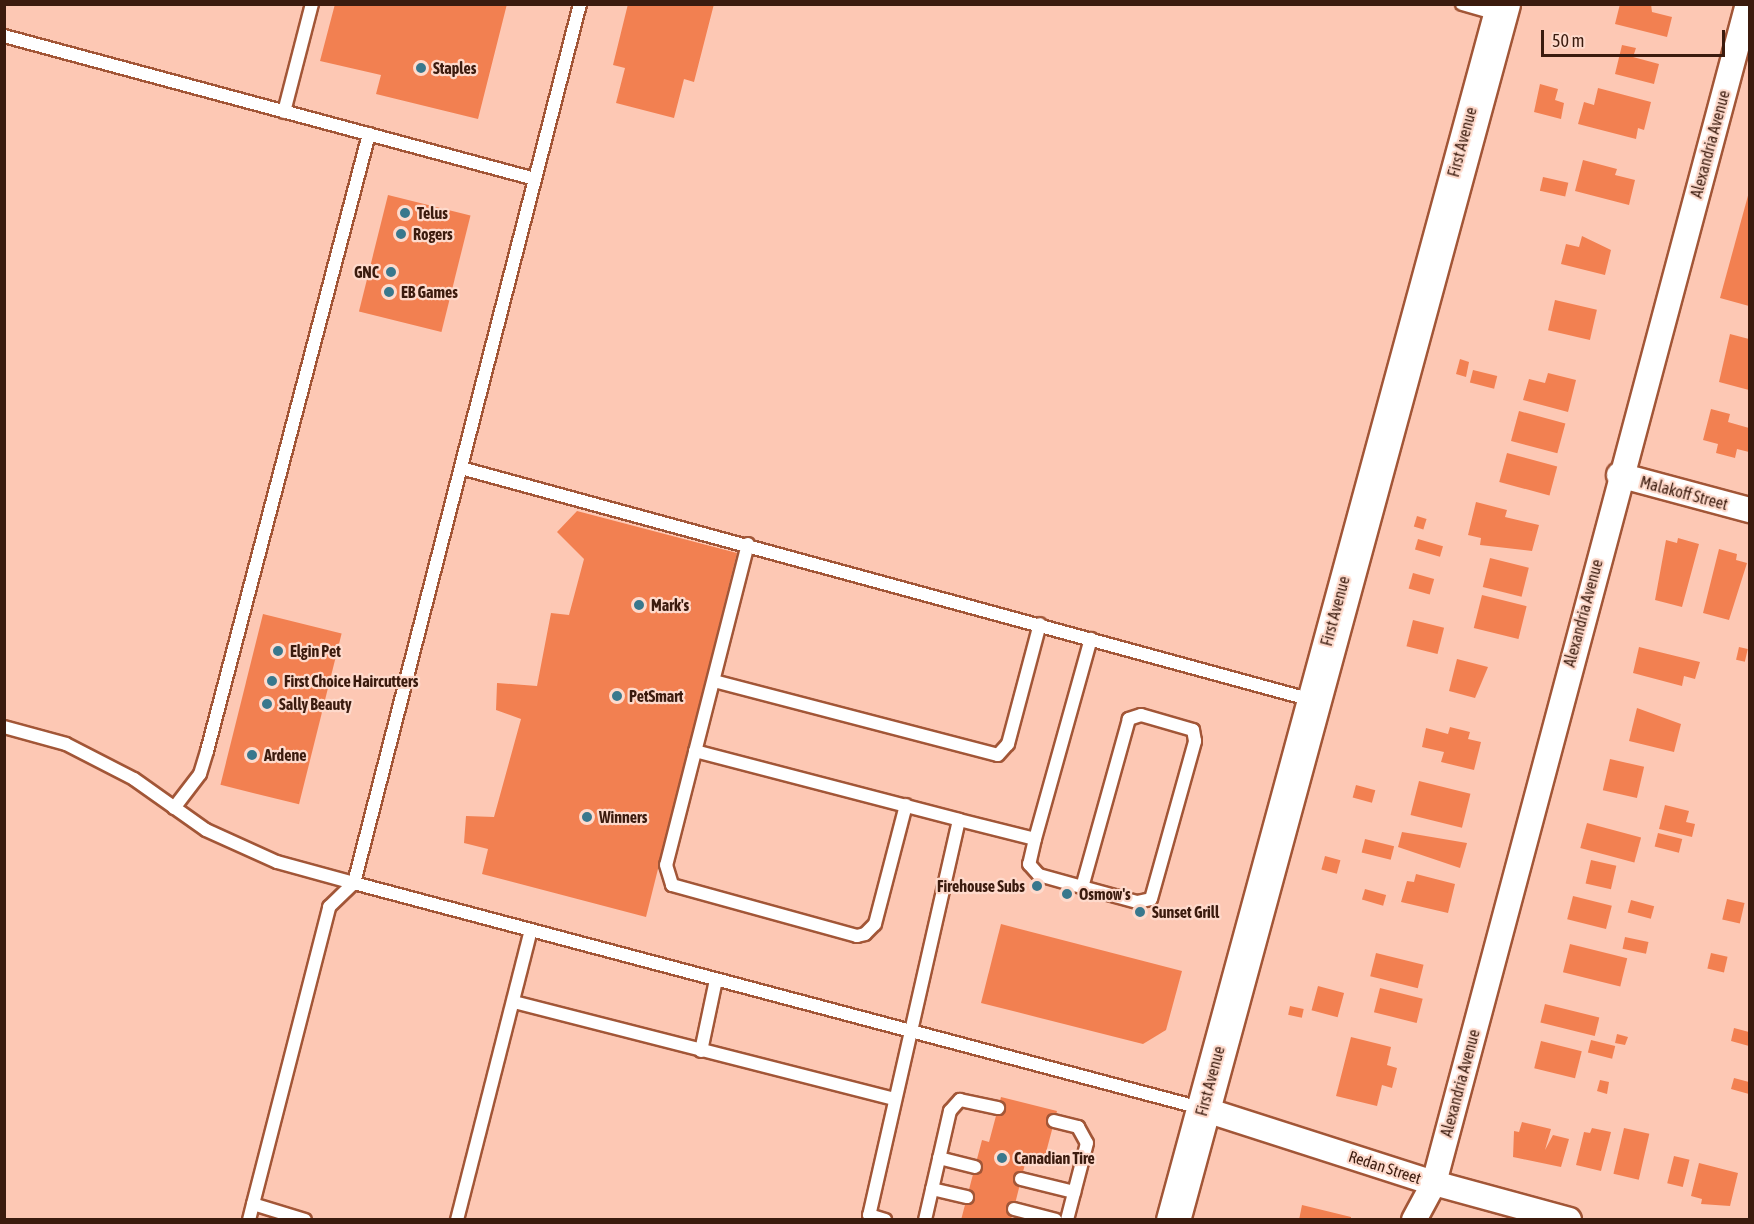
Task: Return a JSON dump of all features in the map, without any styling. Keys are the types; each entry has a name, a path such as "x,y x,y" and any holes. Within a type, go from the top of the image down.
{"main road":[{"name":"First Avenue","path":"1173,1220 1311,700 1501,10"}],"street":[{"name":"Alexandria Avenue","path":"1414,1220 1434,1182 1619,475 1748,4"},
{"name":"Malakoff Street","path":"1619,475 1749,510"},
{"name":"Redan Street","path":"1203,1109 1434,1182 1569,1220"}],"lane":[{"path":"284,112 312,4"},
{"path":"249,1220 329,907 354,883 580,4"},
{"path":"1462,4 1501,10"},
{"path":"4,36 535,178"},
{"path":"174,808 200,774 207,751 369,134"},
{"path":"461,468 748,544 1311,700"},
{"path":"748,544 666,874 680,891 857,936 865,934 875,924 906,805"},
{"path":"714,681 998,754 1008,744 1040,624"},
{"path":"1083,887 1129,719 1141,714 1193,730 1195,741 1151,899 1137,902 1083,887 1032,871 1035,839 1091,639"},
{"path":"4,727 66,744 134,779 206,830 277,862 1203,1109"},
{"path":"696,751 1035,839"},
{"path":"885,1220 868,1217 959,820"},
{"path":"457,1220 531,930"},
{"path":"701,1051 716,980"},
{"path":"514,1002 896,1099"},
{"path":"925,1220 950,1111 960,1100 998,1108"},
{"path":"1054,1121 1078,1127 1087,1143 1067,1220"},
{"path":"939,1158 975,1167"},
{"path":"1021,1179 1074,1192"},
{"path":"932,1189 967,1197"},
{"path":"253,1204 305,1220"},
{"path":"1014,1209 1056,1220"}],"building":[{"name":"Staples","path":"335,4 507,4 478,119 376,94 381,75 320,61"},
{"path":"628,4 714,4 694,82 684,79 674,118 616,103 625,68 613,65"},
{"path":"1620,4 1651,4 1652,12 1672,17 1667,37 1615,24"},
{"path":"1622,45 1636,48 1633,57 1659,64 1654,84 1615,74"},
{"path":"1540,84 1558,89 1555,100 1564,103 1561,119 1534,112"},
{"path":"1598,88 1651,102 1644,130 1638,128 1636,139 1578,124 1584,102 1594,105"},
{"path":"1583,160 1617,169 1615,175 1635,180 1629,205 1575,191"},
{"path":"1543,177 1568,183 1565,196 1540,191"},
{"path":"1749,192 1749,306 1720,298"},
{"path":"388,195 470,216 441,332 359,311"},
{"path":"1582,236 1611,250 1605,275 1561,264 1566,244 1579,247"},
{"path":"1555,300 1597,310 1590,340 1548,330"},
{"path":"1730,334 1749,339 1749,390 1719,382"},
{"path":"1460,359 1469,362 1466,377 1456,374"},
{"path":"1473,370 1497,376 1494,389 1470,383"},
{"path":"1548,373 1576,380 1568,412 1523,400 1529,379 1545,383"},
{"path":"1711,409 1730,414 1728,422 1749,428 1749,452 1737,449 1735,458 1716,453 1718,444 1703,440"},
{"path":"1519,411 1565,423 1557,453 1511,441"},
{"path":"1507,453 1557,466 1549,495 1499,482"},
{"path":"1476,502 1507,510 1505,517 1539,525 1532,551 1480,545 1481,538 1468,535"},
{"path":"577,511 737,553 646,917 482,874 488,849 464,843 466,816 494,817 521,719 496,710 497,683 537,686 551,613 569,615 584,559 557,532"},
{"path":"1417,516 1427,519 1423,529 1414,527"},
{"path":"1678,538 1699,544 1682,607 1655,600 1666,540 1677,543"},
{"path":"1418,539 1443,546 1440,557 1415,550"},
{"path":"1719,549 1737,554 1736,560 1747,563 1729,620 1703,613"},
{"path":"1490,558 1529,568 1522,597 1483,587"},
{"path":"1413,573 1434,579 1430,594 1409,588"},
{"path":"1482,595 1527,606 1518,639 1474,628"},
{"path":"263,614 342,634 299,804 220,785"},
{"path":"1413,620 1444,628 1438,654 1406,646"},
{"path":"1639,647 1700,662 1695,679 1684,676 1682,686 1633,673"},
{"path":"1739,647 1748,649 1745,662 1736,660"},
{"path":"1457,659 1488,667 1475,698 1449,691"},
{"path":"1637,708 1681,724 1674,752 1629,741"},
{"path":"1450,727 1470,732 1468,739 1481,742 1474,770 1441,762 1444,752 1422,747 1426,728 1448,734"},
{"path":"1610,759 1644,767 1637,798 1603,790"},
{"path":"1419,781 1470,794 1462,828 1411,815"},
{"path":"1356,785 1375,790 1372,803 1353,798"},
{"path":"1665,805 1689,811 1686,822 1695,824 1692,837 1659,829"},
{"path":"1587,823 1641,837 1634,863 1580,848"},
{"path":"1402,832 1467,843 1460,868 1398,847"},
{"path":"1658,833 1682,839 1679,853 1655,847"},
{"path":"1365,839 1394,846 1391,860 1362,853"},
{"path":"1325,856 1340,860 1337,874 1321,870"},
{"path":"1591,860 1616,866 1611,889 1586,883"},
{"path":"1416,874 1455,884 1448,913 1401,902 1407,881 1414,882"},
{"path":"1365,889 1386,895 1383,906 1362,900"},
{"path":"1573,896 1612,906 1606,929 1567,919"},
{"path":"1727,899 1745,903 1740,924 1722,919"},
{"path":"1631,900 1654,906 1651,919 1628,913"},
{"path":"1001,924 1182,971 1166,1030 1143,1044 981,1003"},
{"path":"1625,937 1648,942 1646,954 1623,949"},
{"path":"1570,944 1627,958 1620,986 1563,972"},
{"path":"1376,953 1424,965 1418,988 1370,976"},
{"path":"1711,953 1728,957 1724,972 1707,969"},
{"path":"1318,986 1344,993 1338,1017 1312,1010"},
{"path":"1380,988 1423,999 1417,1023 1374,1012"},
{"path":"1545,1004 1599,1018 1595,1036 1540,1022"},
{"path":"1290,1006 1304,1009 1302,1018 1288,1015"},
{"path":"1734,1028 1749,1032 1749,1046 1731,1041"},
{"path":"1617,1034 1628,1037 1625,1045 1615,1043"},
{"path":"1351,1037 1391,1047 1387,1065 1397,1068 1392,1088 1382,1085 1377,1106 1336,1096"},
{"path":"1591,1040 1615,1046 1612,1059 1588,1053"},
{"path":"1541,1041 1582,1051 1575,1078 1534,1068"},
{"path":"1734,1078 1749,1082 1749,1094 1731,1089"},
{"path":"1600,1080 1609,1082 1607,1094 1597,1091"},
{"name":"Canadian Tire","path":"1001,1097 1057,1111 1044,1160 1027,1156 1011,1220 961,1220 982,1140 989,1142"},
{"path":"1522,1122 1551,1129 1545,1150 1553,1135 1569,1139 1561,1167 1513,1157 1514,1131 1519,1132"},
{"path":"1592,1128 1611,1132 1601,1171 1576,1165 1584,1132 1590,1133"},
{"path":"1624,1128 1649,1134 1639,1180 1613,1174"},
{"path":"1674,1156 1690,1160 1683,1187 1667,1183"},
{"path":"1699,1163 1738,1173 1730,1206 1701,1204 1702,1199 1691,1196"},
{"path":"1302,1205 1351,1217 1351,1220 1299,1220"}],"place":[{"name":"Staples","path":"421,68"},
{"name":"Telus","path":"405,213"},
{"name":"Rogers","path":"401,234"},
{"name":"GNC","path":"391,272"},
{"name":"EB Games","path":"389,292"},
{"name":"Mark's","path":"639,605"},
{"name":"Elgin Pet","path":"278,651"},
{"name":"First Choice Haircutters","path":"272,681"},
{"name":"PetSmart","path":"617,696"},
{"name":"Sally Beauty","path":"267,704"},
{"name":"Ardene","path":"252,755"},
{"name":"Winners","path":"587,817"},
{"name":"Firehouse Subs","path":"1037,886"},
{"name":"Osmow's","path":"1067,894"},
{"name":"Sunset Grill","path":"1140,912"},
{"name":"Canadian Tire","path":"1002,1158"}]}
